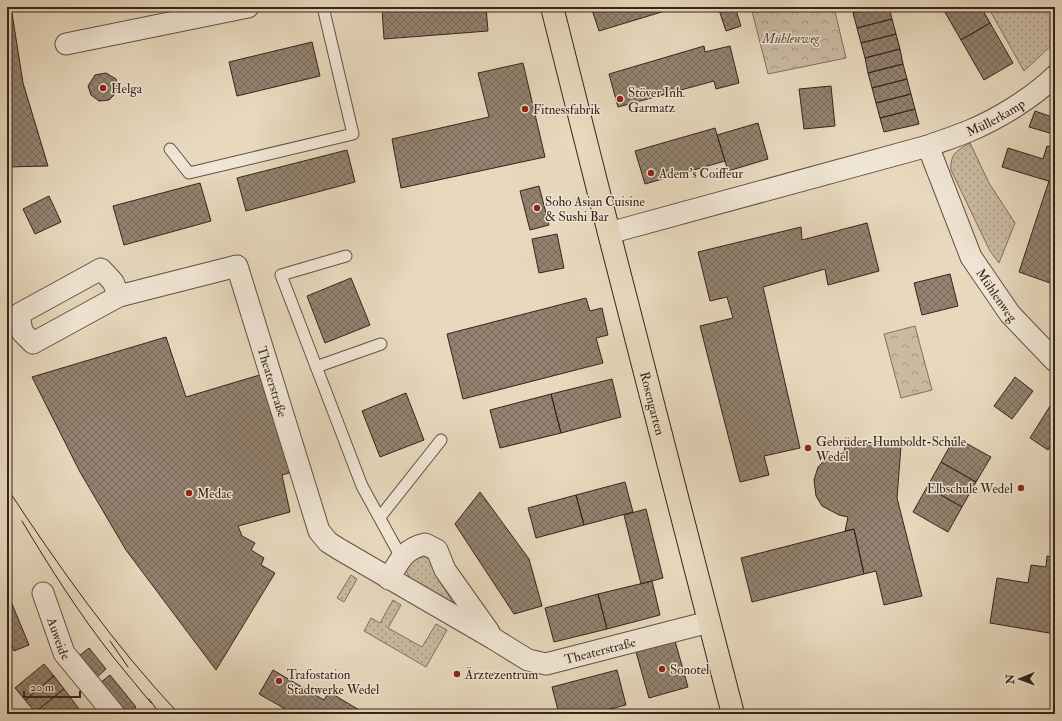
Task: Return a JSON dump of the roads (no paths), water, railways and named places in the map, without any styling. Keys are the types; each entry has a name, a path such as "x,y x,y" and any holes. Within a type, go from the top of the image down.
{"main road":[{"name":"Rosengarten","path":"552,7 733,714"}],"street":[{"path":"66,44 170,14 248,7"},
{"name":"Müllerkamp","path":"928,146 968,131 999,116 1046,84 1055,76"},
{"path":"609,233 928,146"},
{"name":"Mühlenweg","path":"928,146 971,257 1010,314 1055,361"},
{"name":"Theaterstraße","path":"119,296 237,266 319,531 328,542 528,660 546,664 709,622"},
{"name":"Theaterstraße","path":"389,579 401,557 415,546 425,544 437,550 445,570 494,639"},
{"name":"Auweide","path":"43,593 64,653 114,714"}],"lane":[{"path":"170,149 189,173 353,134 323,7"},
{"path":"346,256 282,275 362,486 401,557"},
{"path":"316,367 381,344"},
{"path":"380,517 442,440"}],"tram line":[{"path":"7,488 88,605 132,661 179,714"},
{"path":"22,521 54,574 89,625 151,703"},
{"path":"110,641 128,667"},
{"path":"149,699 160,714"}],"place":[{"name":"Helga","path":"103,88"},
{"name":"Stöver Inh. Garmatz","path":"620,99"},
{"name":"Fitnessfabrik","path":"525,109"},
{"name":"Adem's Coiffeur","path":"651,173"},
{"name":"Soho Asian Cuisine & Sushi Bar","path":"537,208"},
{"name":"Gebrüder-Humboldt-Schule Wedel","path":"808,448"},
{"name":"Elbschule Wedel","path":"1021,488"},
{"name":"Medac","path":"189,493"},
{"name":"Sonotel","path":"662,669"},
{"name":"Ärztezentrum","path":"457,674"},
{"name":"Trafostation Stadtwerke Wedel","path":"279,681"}]}
